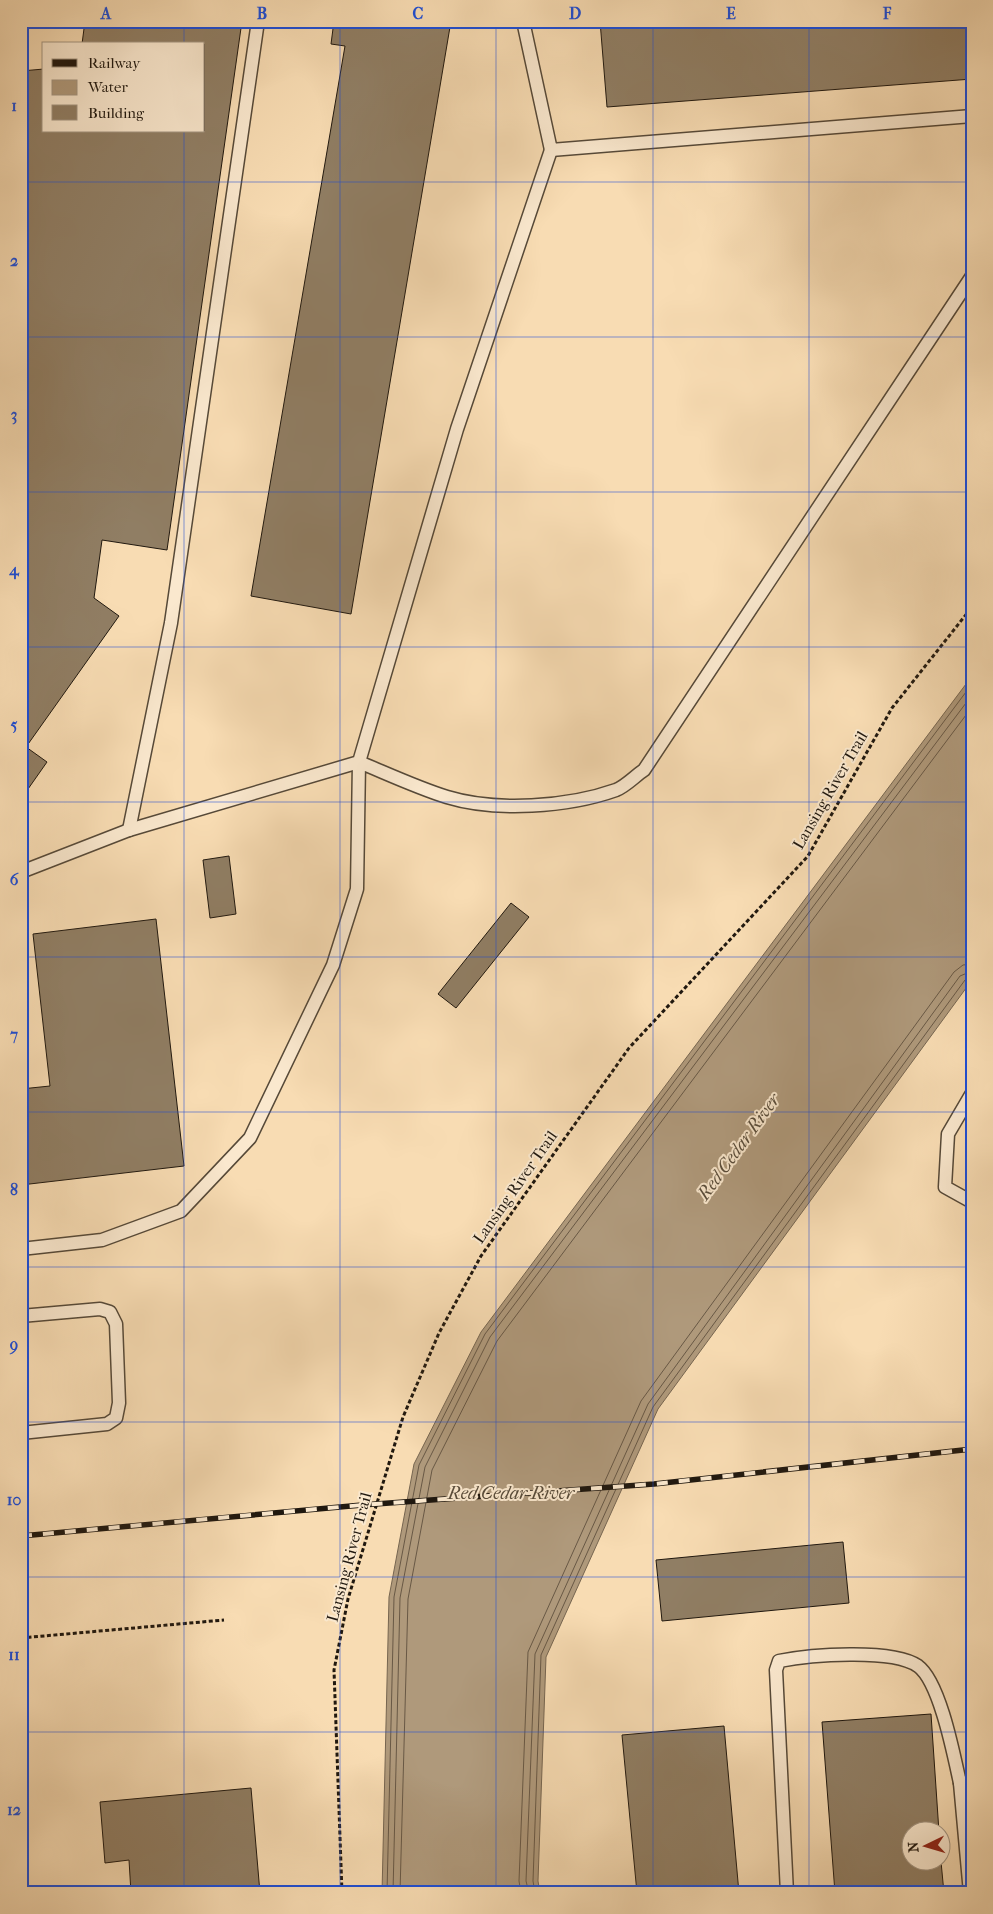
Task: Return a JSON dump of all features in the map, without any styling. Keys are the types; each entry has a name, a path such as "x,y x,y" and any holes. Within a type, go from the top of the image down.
{"lane":[{"path":"129,830 171,623 258,21"},
{"path":"21,1249 102,1240 181,1211 250,1138 333,965 357,888 359,762 457,429 551,150 523,21"},
{"path":"551,150 972,116"},
{"path":"21,872 129,830 359,762 448,797 488,805 550,804 584,799 618,789 644,770 972,276"},
{"path":"972,1093 948,1134 945,1187 972,1202"},
{"path":"21,1316 100,1309 110,1312 116,1324 119,1403 116,1418 108,1424 21,1433"},
{"path":"787,1893 776,1670 779,1661 794,1658 881,1655 918,1666 933,1688 966,1782 970,1893"}],"path":[{"name":"Lansing River Trail","path":"342,1893 334,1670 348,1599 403,1417 439,1333 481,1256 628,1048 808,856 892,708 972,607"},
{"path":"21,1638 224,1620"}],"water":[{"name":"Red Cedar River","path":"972,676 972,980 658,1409 546,1657 538,1881 540,1893 382,1893 389,1597 414,1464 481,1332"}],"building":[{"path":"85,21 242,21 167,550 102,540 94,598 119,616 26,747 47,762 21,799 21,71 42,69 42,132 205,132 205,42 82,42"},
{"path":"334,21 451,21 351,614 251,596 345,46 331,44"},
{"path":"600,21 972,21 972,79 607,107"},
{"path":"229,856 236,914 210,918 203,860"},
{"path":"511,903 529,917 456,1008 438,994"},
{"path":"156,919 184,1166 21,1185 21,1089 50,1086 33,934"},
{"path":"843,1542 849,1603 662,1621 656,1560"},
{"path":"931,1714 938,1822 900,1822 900,1872 942,1872 944,1893 835,1893 822,1722"},
{"path":"724,1726 739,1893 637,1893 622,1735"},
{"path":"251,1788 260,1893 131,1893 129,1860 105,1863 100,1802"}],"railway":[{"path":"21,1536 362,1505 654,1484 972,1449"}]}
